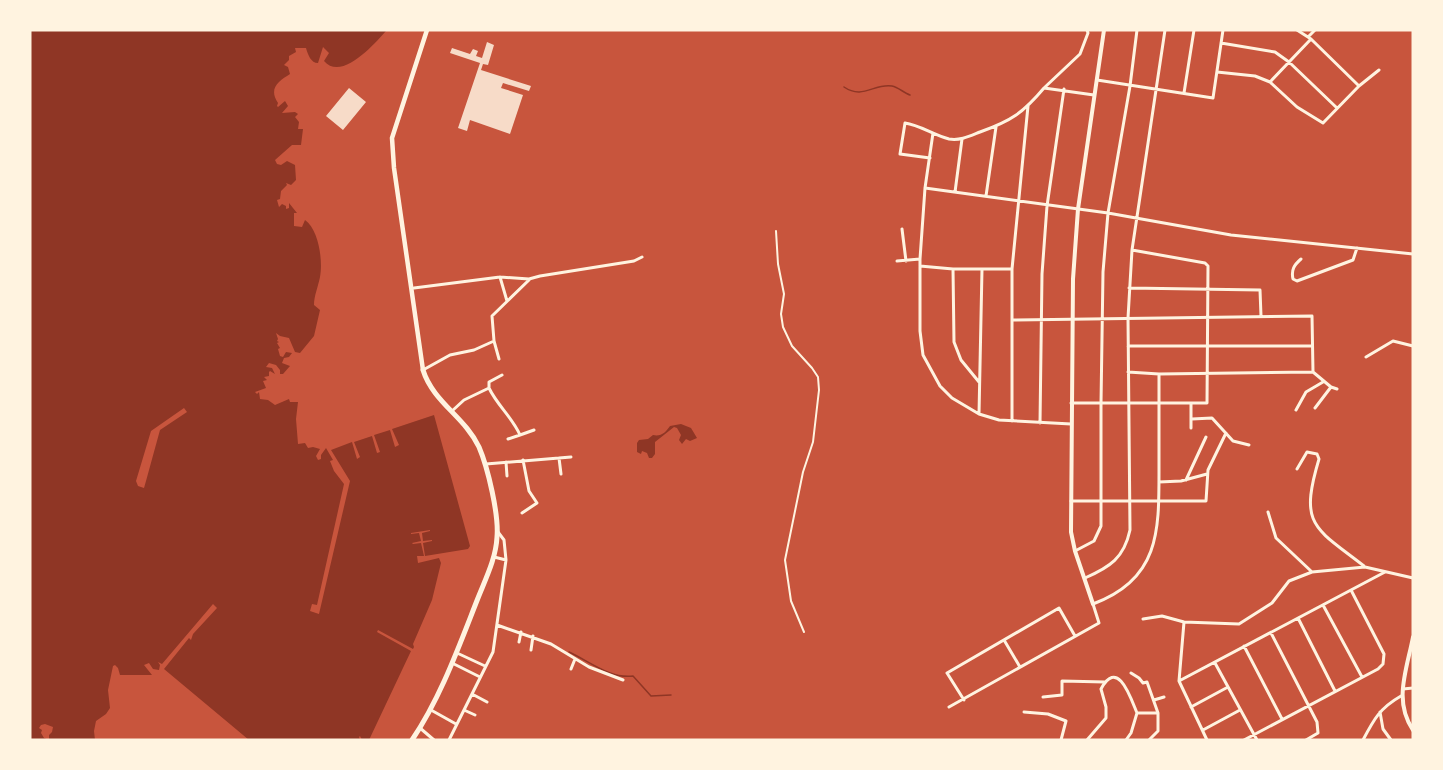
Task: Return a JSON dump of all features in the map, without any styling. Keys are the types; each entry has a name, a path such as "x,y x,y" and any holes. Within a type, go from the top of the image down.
{"highway":[{"path":"412,740 457,653 494,557 497,530 485,465 474,437 432,391 423,370"}],"main road":[{"path":"423,370 394,168 392,138 427,30"}],"street":[{"path":"930,158 900,154 905,123 914,124 949,139 962,139 1011,120 1080,54 1089,33 1087,30"},
{"path":"949,707 1098,623 1071,532 1071,319 1078,209 1104,30"},
{"path":"1076,551 1088,546 1099,535 1101,526 1102,318 1108,213 1130,86 1137,30"},
{"path":"1085,578 1104,570 1120,554 1127,542 1130,530 1129,288 1132,250 1165,30"},
{"path":"1184,93 1194,30"},
{"path":"1097,80 1213,98 1223,30"},
{"path":"1297,30 1310,38 1359,86"},
{"path":"1269,82 1315,30"},
{"path":"1221,43 1275,51 1337,108"},
{"path":"1217,72 1255,76 1269,82 1297,107 1323,123 1359,86 1379,70"},
{"path":"1044,87 1094,95"},
{"path":"1040,423 1040,319 1047,206 1064,89"},
{"path":"1012,421 1012,269 1028,106"},
{"path":"986,196 996,126"},
{"path":"933,133 925,188 920,259 920,331 923,355 940,386 952,398 979,414 999,420 1071,424"},
{"path":"954,192 962,139"},
{"path":"925,188 1137,217 1231,235 1413,254"},
{"path":"902,229 906,261"},
{"path":"776,231 778,264 784,294 781,314 783,327 792,346 818,377 819,390 813,442 804,472 785,560 791,601 804,632"},
{"path":"1301,259 1292,270 1293,279 1297,281 1353,260 1357,248"},
{"path":"1071,403 1208,403 1208,266 1205,262 1132,250"},
{"path":"414,288 500,278 529,279 634,261 642,257"},
{"path":"897,261 920,259"},
{"path":"920,266 954,269 1012,269"},
{"path":"954,269 954,342 961,360 980,383"},
{"path":"979,414 982,269"},
{"path":"500,278 507,301"},
{"path":"499,359 494,341 492,315 529,279"},
{"path":"1129,288 1260,290 1261,317"},
{"path":"1012,320 1312,316 1313,372 1323,382 1337,389"},
{"path":"1366,357 1393,341 1412,345 1413,339"},
{"path":"423,370 450,355 474,350 494,341"},
{"path":"1128,346 1312,346"},
{"path":"1128,372 1208,374 1313,372"},
{"path":"1094,604 1123,590 1138,575 1147,562 1157,534 1159,374"},
{"path":"502,375 489,382 489,388 494,400 515,423 520,435"},
{"path":"1296,410 1306,392 1323,382"},
{"path":"1315,408 1331,387"},
{"path":"452,411 464,400 489,388"},
{"path":"1191,404 1191,428"},
{"path":"1192,419 1212,418 1233,441 1250,445"},
{"path":"508,439 534,430"},
{"path":"1071,501 1206,501 1208,470 1226,433"},
{"path":"1186,480 1206,437"},
{"path":"1297,469 1307,452 1317,454 1319,459 1313,479 1311,500 1312,519 1323,534 1365,567"},
{"path":"485,465 572,457"},
{"path":"559,458 561,474"},
{"path":"522,513 537,503 529,491 523,460"},
{"path":"506,462 507,476"},
{"path":"1159,482 1186,480 1208,474"},
{"path":"1268,512 1276,538 1312,572"},
{"path":"449,740 493,652 506,560 504,540 497,530"},
{"path":"494,557 506,560"},
{"path":"1143,618 1162,616 1184,622 1239,624 1272,603 1289,581 1312,572 1365,567 1413,578"},
{"path":"1179,681 1386,571"},
{"path":"1244,740 1383,664 1384,654 1351,590"},
{"path":"1323,605 1362,677"},
{"path":"964,700 947,673 1059,608 1076,636"},
{"path":"1298,618 1335,691"},
{"path":"1184,622 1179,681 1207,740"},
{"path":"497,625 533,636 575,659 623,680"},
{"path":"519,642 521,632"},
{"path":"1271,633 1317,722 1318,733 1306,740"},
{"path":"531,650 533,636"},
{"path":"1413,637 1401,696 1405,715 1413,730"},
{"path":"1004,640 1020,667"},
{"path":"1244,646 1282,719"},
{"path":"457,653 486,666"},
{"path":"571,669 575,659"},
{"path":"1215,662 1257,740"},
{"path":"452,663 480,677"},
{"path":"1131,674 1143,683 1147,682 1158,713 1158,731 1149,740"},
{"path":"1087,740 1106,718 1106,706 1101,689 1111,678 1118,678 1125,682 1137,713 1131,733 1126,740"},
{"path":"1043,697 1062,695 1062,681 1105,682"},
{"path":"1191,707 1228,687"},
{"path":"1402,689 1413,688"},
{"path":"472,694 487,702"},
{"path":"1363,740 1380,711 1401,696"},
{"path":"1154,700 1164,697"},
{"path":"429,709 457,725"},
{"path":"464,710 475,715"},
{"path":"1203,730 1240,710"},
{"path":"1380,711 1383,729 1390,740"},
{"path":"1024,712 1048,714 1066,721 1061,740"},
{"path":"1137,713 1158,713"},
{"path":"420,728 434,740"}],"shaded area":[{"path":"30,30 387,30 367,51 349,64 340,67 331,66 324,61 329,53 323,47 318,63 312,60 306,48 295,48 296,52 289,56 289,60 284,65 288,67 290,74 276,86 274,93 277,106 285,101 288,106 282,113 295,112 298,114 295,117 299,122 298,129 303,129 301,145 292,145 275,160 281,165 287,161 295,165 296,180 291,185 286,183 287,185 281,191 280,199 277,200 279,207 282,204 286,206 286,209 289,208 289,203 297,213 294,213 294,226 302,227 305,220 317,238 321,270 314,305 320,310 314,336 300,353 295,352 289,338 276,333 280,356 283,357 286,352 292,353 289,357 284,358 282,363 290,366 283,374 280,374 276,365 269,363 266,367 272,368 275,374 270,371 269,376 264,377 267,380 263,381 266,388 255,392 257,394 259,392 260,399 268,400 275,405 289,399 290,402 298,402 296,419 298,444 305,443 308,448 320,449 316,456 318,460 321,459 326,448 333,460 330,461 334,471 344,484 317,605 312,604 310,611 319,614 350,481 331,450 352,442 357,459 360,457 354,442 372,436 377,453 380,452 374,435 390,430 395,447 399,445 392,429 434,415 470,546 468,549 425,556 423,543 432,540 423,541 422,533 430,530 411,533 419,533 421,541 412,543 421,543 424,556 417,556 418,563 439,558 441,563 432,600 413,644 413,649 378,630 377,632 411,651 369,740 362,740 360,736 360,740 249,740 164,669 217,608 213,604 162,664 158,662 159,670 153,669 149,663 144,665 152,675 120,675 118,668 113,666 108,690 110,708 96,721 95,740 49,740 30,740","holes":["41,725 53,727 49,740 41,733 42,730 39,728"]},
{"path":"681,424 691,428 697,438 690,441 686,439 682,444 679,440 681,435 674,427 655,442 655,454 652,458 642,451 641,454 637,452 639,440 661,435 670,426"}],"pier":[{"path":"184,408 187,412 160,430 144,488 138,486 136,481 151,431"}],"building":[{"path":"487,42 494,45 488,65 483,64 481,70 531,86 529,91 503,83 501,88 523,95 510,134 470,120 467,131 458,128 480,63 450,53 452,48 470,54 473,49 478,51 476,56 482,58"},
{"path":"349,88 366,102 343,130 326,116"}],"waterway":[{"path":"844,87 851,91 863,92 892,86 910,95"},
{"path":"569,652 608,672 633,676 651,696 671,695"}]}
